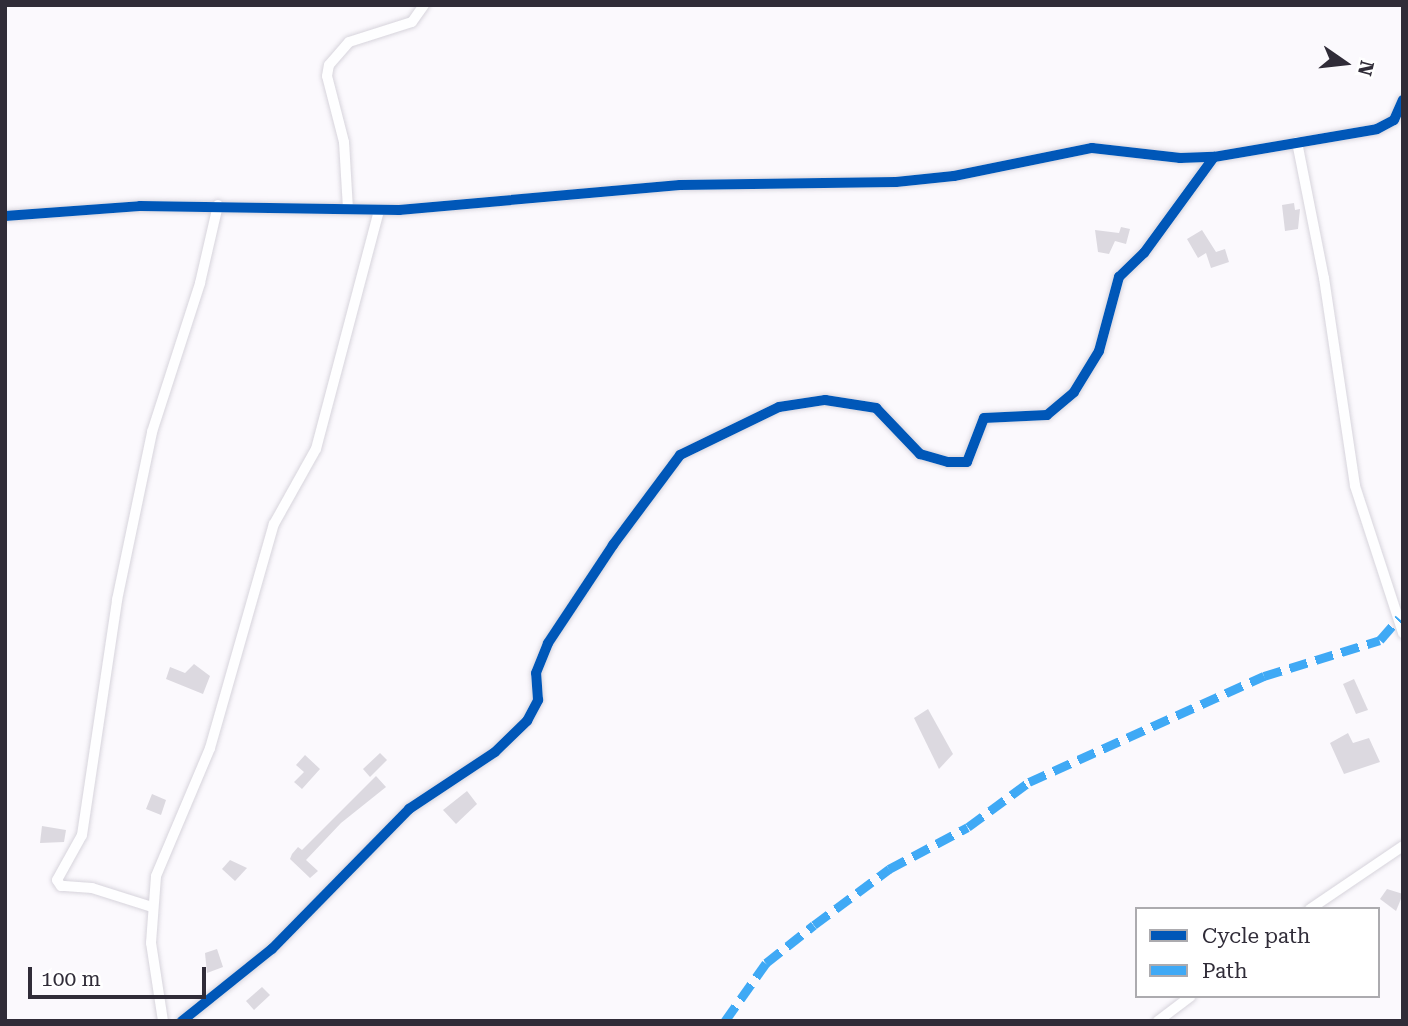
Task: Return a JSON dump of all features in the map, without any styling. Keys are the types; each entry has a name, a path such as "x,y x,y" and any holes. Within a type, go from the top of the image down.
{"street":[{"path":"348,209 344,142 327,76 329,65 349,42 412,22 424,5"},
{"path":"5,216 218,205 379,210 680,185 896,182 954,176 1092,148 1180,158 1214,157 1377,130 1394,120 1403,100"},
{"path":"1297,142 1324,278 1355,486 1403,633"},
{"path":"183,1021 272,949 409,809 495,752 527,721 538,700 536,673 548,643 613,545 680,456 779,407 825,400 876,408 920,454 948,462 967,462 984,418 1047,415 1074,392 1099,351 1119,277 1144,253 1214,157"},
{"path":"152,907 92,888 61,886 57,880 82,835 117,600 152,432 200,283 218,205"},
{"path":"163,1021 153,974 152,907 162,858 220,718 274,524 320,439 379,210"},
{"path":"1313,907 1403,846"},
{"path":"1158,1021 1188,998"}],"building":[{"path":"1294,203 1295,210 1300,209 1298,229 1285,231 1282,205"},
{"path":"1121,227 1130,229 1126,244 1115,241 1109,254 1098,252 1095,230 1119,233"},
{"path":"1202,230 1216,252 1225,249 1229,262 1211,268 1206,253 1198,258 1187,239"},
{"path":"194,664 210,676 203,694 166,679 170,667 185,673"},
{"path":"1354,679 1368,710 1356,714 1343,684"},
{"path":"928,709 953,754 939,769 914,718"},
{"path":"1348,733 1353,743 1369,738 1380,762 1344,774 1330,743"},
{"path":"380,753 387,760 370,777 363,769"},
{"path":"305,755 320,769 302,789 294,782 304,772 296,765"},
{"path":"376,776 386,787 341,823 306,860 318,871 310,878 290,859 292,854 298,847 302,850"},
{"path":"467,791 477,804 456,824 443,810"},
{"path":"152,794 166,800 161,815 146,809"},
{"path":"42,826 66,830 64,842 40,843"},
{"path":"230,860 247,868 235,881 222,869"},
{"path":"1387,889 1403,894 1396,911 1380,899"},
{"path":"217,949 223,967 207,973 205,953"},
{"path":"262,987 270,995 254,1010 246,1001"}],"marked path":[{"path":"725,1021 766,963 814,925 889,869 968,827 1029,782 1264,676 1380,640 1399,618"}],"cycle path":[{"path":"5,216 140,206 399,210 680,185 896,182 954,176 1092,148 1180,158 1214,157 1377,129 1394,120 1403,100"},
{"path":"182,1021 272,949 409,809 495,752 527,721 538,700 536,673 548,643 613,545 680,455 779,407 825,400 876,408 920,454 948,462 967,462 984,418 1047,415 1074,392 1099,351 1119,277 1144,253 1214,157"}]}
